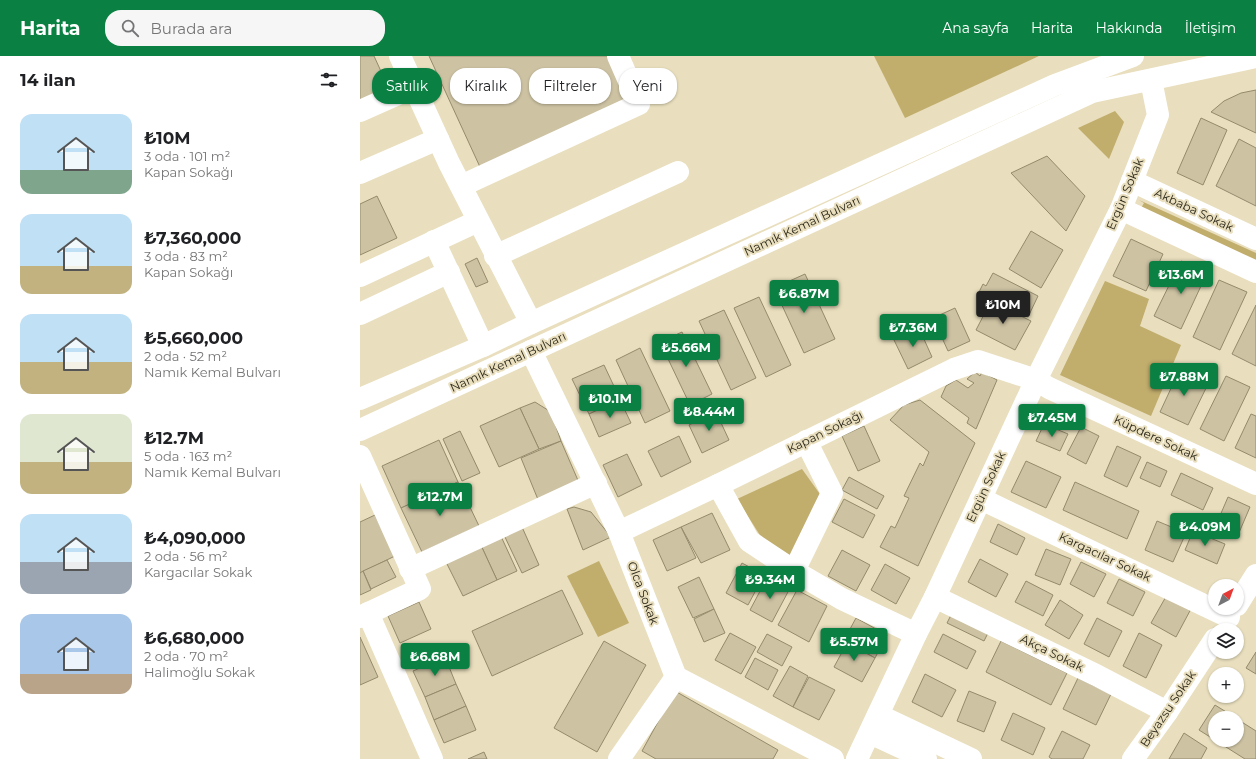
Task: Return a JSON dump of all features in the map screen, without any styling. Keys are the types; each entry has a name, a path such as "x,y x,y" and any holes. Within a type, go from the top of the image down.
{"street":[{"path":"400,56 405,68"},
{"path":"461,186 639,104 618,56"},
{"name":"Namık Kemal Bulvarı","path":"360,399 482,346 1055,85 1098,62 1133,56"},
{"name":"Ergün Sokak","path":"857,759 935,597 1036,380 1121,209 1158,115 1151,80 1142,56"},
{"name":"Namık Kemal Bulvarı","path":"360,430 1092,92 1256,57"},
{"path":"360,111 376,104"},
{"path":"422,104 495,256 531,323"},
{"path":"360,174 438,140"},
{"path":"495,256 678,172"},
{"name":"Akbaba Sokak","path":"1132,181 1256,239"},
{"path":"1121,209 1256,272"},
{"path":"360,276 478,221"},
{"path":"434,241 482,346"},
{"path":"360,314 449,272"},
{"name":"Olca Sokak","path":"531,351 619,532 676,677"},
{"name":"Kapan Sokağı","path":"619,532 718,485 954,368 978,361 1036,380"},
{"name":"Küpdere Sokak","path":"1036,380 1049,388 1256,484"},
{"path":"794,571 832,494 806,441"},
{"path":"360,456 420,589 364,615 432,759"},
{"path":"410,569 596,484"},
{"path":"718,485 749,541 794,571 842,599 916,634"},
{"name":"Kargacılar Sokak","path":"981,498 1208,605"},
{"path":"1244,593 1256,574"},
{"name":"Akça Sokak","path":"935,597 1096,675 1167,712"},
{"name":"Beyazsu Sokak","path":"1133,759 1167,712 1208,650"},
{"path":"619,759 676,677 833,759"},
{"path":"874,724 926,759"},
{"path":"874,724 971,759"}],"shaded area":[{"path":"874,56 1039,56 905,118"},
{"path":"1115,111 1124,122 1109,159 1078,128"},
{"path":"1139,200 1256,253 1256,264 1140,210 1144,203"},
{"path":"1105,281 1149,299 1140,326 1181,345 1151,416 1060,375"},
{"path":"802,469 822,497 789,560 763,540 737,499"},
{"path":"599,561 629,623 598,637 567,576"}],"building":[{"path":"360,56 374,56 379,68 372,68 372,99 360,105"},
{"path":"429,56 609,56 619,78 619,104 480,167 451,104 521,104 521,68 450,68 450,102 442,84 442,68 435,68"},
{"path":"1256,90 1256,133 1211,112 1224,101 1241,93"},
{"path":"1201,118 1227,130 1203,185 1177,173"},
{"path":"1239,139 1256,148 1256,206 1216,186"},
{"path":"1047,156 1085,196 1066,231 1011,173"},
{"path":"377,196 397,238 360,255 360,204"},
{"path":"1031,231 1063,250 1041,288 1009,269"},
{"path":"1131,239 1163,254 1146,291 1113,276"},
{"path":"477,258 488,282 476,287 465,264"},
{"path":"1181,261 1207,273 1181,329 1154,316"},
{"path":"993,273 1038,296 1028,317 979,292 983,284 986,286"},
{"path":"805,274 835,339 804,353 774,288"},
{"path":"1219,280 1247,292 1220,350 1193,337"},
{"path":"759,297 791,365 766,377 734,308"},
{"path":"991,301 1031,321 1015,350 976,330"},
{"path":"1256,305 1256,366 1232,354"},
{"path":"955,308 970,341 948,351 933,318"},
{"path":"724,310 756,378 731,390 699,321"},
{"path":"919,328 932,357 908,369 894,340"},
{"path":"682,332 712,394 690,405 660,342"},
{"path":"640,348 670,411 645,423 616,360"},
{"path":"604,365 620,399 589,414 572,379"},
{"path":"1180,369 1209,382 1188,425 1160,412"},
{"path":"975,372 980,376 982,372 997,380 976,429 967,423 969,418 941,397 946,386 956,380 968,388 974,383 967,379"},
{"path":"1226,376 1250,387 1224,441 1200,429"},
{"path":"620,400 631,423 599,437 589,414"},
{"path":"920,400 975,443 918,566 880,547 891,526 895,528 909,498 904,496 920,463 923,466 929,452 890,420 904,405"},
{"path":"535,402 551,412 561,441 539,449 520,408"},
{"path":"520,408 539,449 499,467 480,426"},
{"path":"716,412 729,440 702,453 689,425"},
{"path":"1251,414 1256,416 1256,458 1235,448"},
{"path":"1044,424 1068,434 1060,451 1036,441"},
{"path":"864,426 880,461 858,471 842,436"},
{"path":"1081,427 1099,436 1086,464 1067,454"},
{"path":"460,431 480,473 462,481 443,439"},
{"path":"679,436 691,462 661,477 648,451"},
{"path":"439,440 458,482 401,508 382,466"},
{"path":"561,441 580,485 539,502 521,458"},
{"path":"1117,446 1141,457 1127,487 1104,476"},
{"path":"627,454 642,485 618,497 603,465"},
{"path":"1026,461 1061,477 1046,508 1011,492"},
{"path":"1147,462 1167,471 1160,487 1140,478"},
{"path":"1181,473 1213,488 1203,510 1171,495"},
{"path":"849,477 884,496 877,509 842,490"},
{"path":"458,482 479,526 422,552 401,508"},
{"path":"1075,482 1139,511 1127,539 1063,510"},
{"path":"1228,497 1250,507 1238,535 1216,525"},
{"path":"844,499 875,515 863,538 832,522"},
{"path":"574,507 591,512 611,537 583,550 567,509"},
{"path":"712,513 730,550 701,563 681,527"},
{"path":"375,515 395,556 360,573 360,522"},
{"path":"1157,521 1186,533 1173,562 1145,550"},
{"path":"998,524 1025,538 1017,555 990,542"},
{"path":"522,527 539,565 522,573 504,535"},
{"path":"681,527 696,558 667,571 653,540"},
{"path":"1193,531 1225,544 1217,564 1185,550"},
{"path":"499,532 517,571 497,580 479,541"},
{"path":"479,541 497,580 463,596 444,558"},
{"path":"1046,549 1071,559 1060,585 1035,575"},
{"path":"842,550 870,565 856,591 828,576"},
{"path":"980,559 1008,574 996,597 968,582"},
{"path":"387,560 396,577 371,589 363,571"},
{"path":"1081,562 1106,574 1094,597 1070,584"},
{"path":"742,563 764,575 748,605 726,593"},
{"path":"885,564 910,578 896,604 871,590"},
{"path":"363,571 371,590 360,595 360,573"},
{"path":"699,577 714,609 693,618 678,587"},
{"path":"767,578 789,590 772,622 750,610"},
{"path":"1119,579 1145,592 1133,616 1107,603"},
{"path":"1026,581 1053,595 1043,616 1015,602"},
{"path":"562,590 583,634 492,676 472,631"},
{"path":"797,590 827,606 809,642 778,625"},
{"path":"1168,593 1192,607 1176,637 1151,623"},
{"path":"1060,600 1083,615 1069,639 1045,625"},
{"path":"419,602 431,629 400,643 388,616"},
{"path":"714,609 725,633 704,642 694,619"},
{"path":"953,611 990,629 984,641 947,623"},
{"path":"856,618 887,635 875,658 844,640"},
{"path":"1097,618 1122,631 1109,657 1084,644"},
{"path":"730,633 756,647 741,674 715,660"},
{"path":"1139,633 1162,645 1146,678 1123,666"},
{"path":"767,634 792,647 782,666 757,652"},
{"path":"943,634 976,651 967,669 934,652"},
{"path":"360,637 378,677 360,685"},
{"path":"604,641 646,665 597,752 554,728"},
{"path":"1001,641 1067,673 1051,705 986,672"},
{"path":"847,643 875,658 862,682 834,667"},
{"path":"1256,652 1256,674 1246,668"},
{"path":"445,657 456,684 425,697 413,671"},
{"path":"755,658 778,670 768,690 745,677"},
{"path":"790,666 808,676 793,707 773,696"},
{"path":"925,674 956,690 942,717 912,702"},
{"path":"809,677 835,690 819,720 793,707"},
{"path":"1078,678 1111,694 1096,725 1063,709"},
{"path":"456,684 466,706 434,720 425,697"},
{"path":"675,691 778,750 773,759 656,759 642,751"},
{"path":"969,691 996,702 984,732 957,721"},
{"path":"1215,705 1225,711 1211,711"},
{"path":"466,706 476,730 444,743 434,720"},
{"path":"1013,713 1045,728 1033,755 1001,740"},
{"path":"1208,716 1208,736 1199,730"},
{"path":"1244,723 1256,731 1256,759 1245,759 1226,747 1244,747"},
{"path":"1062,731 1090,745 1083,759 1052,759 1049,757"},
{"path":"1184,733 1207,748 1201,759 1169,759"},
{"path":"484,752 487,759 468,759"}]}
